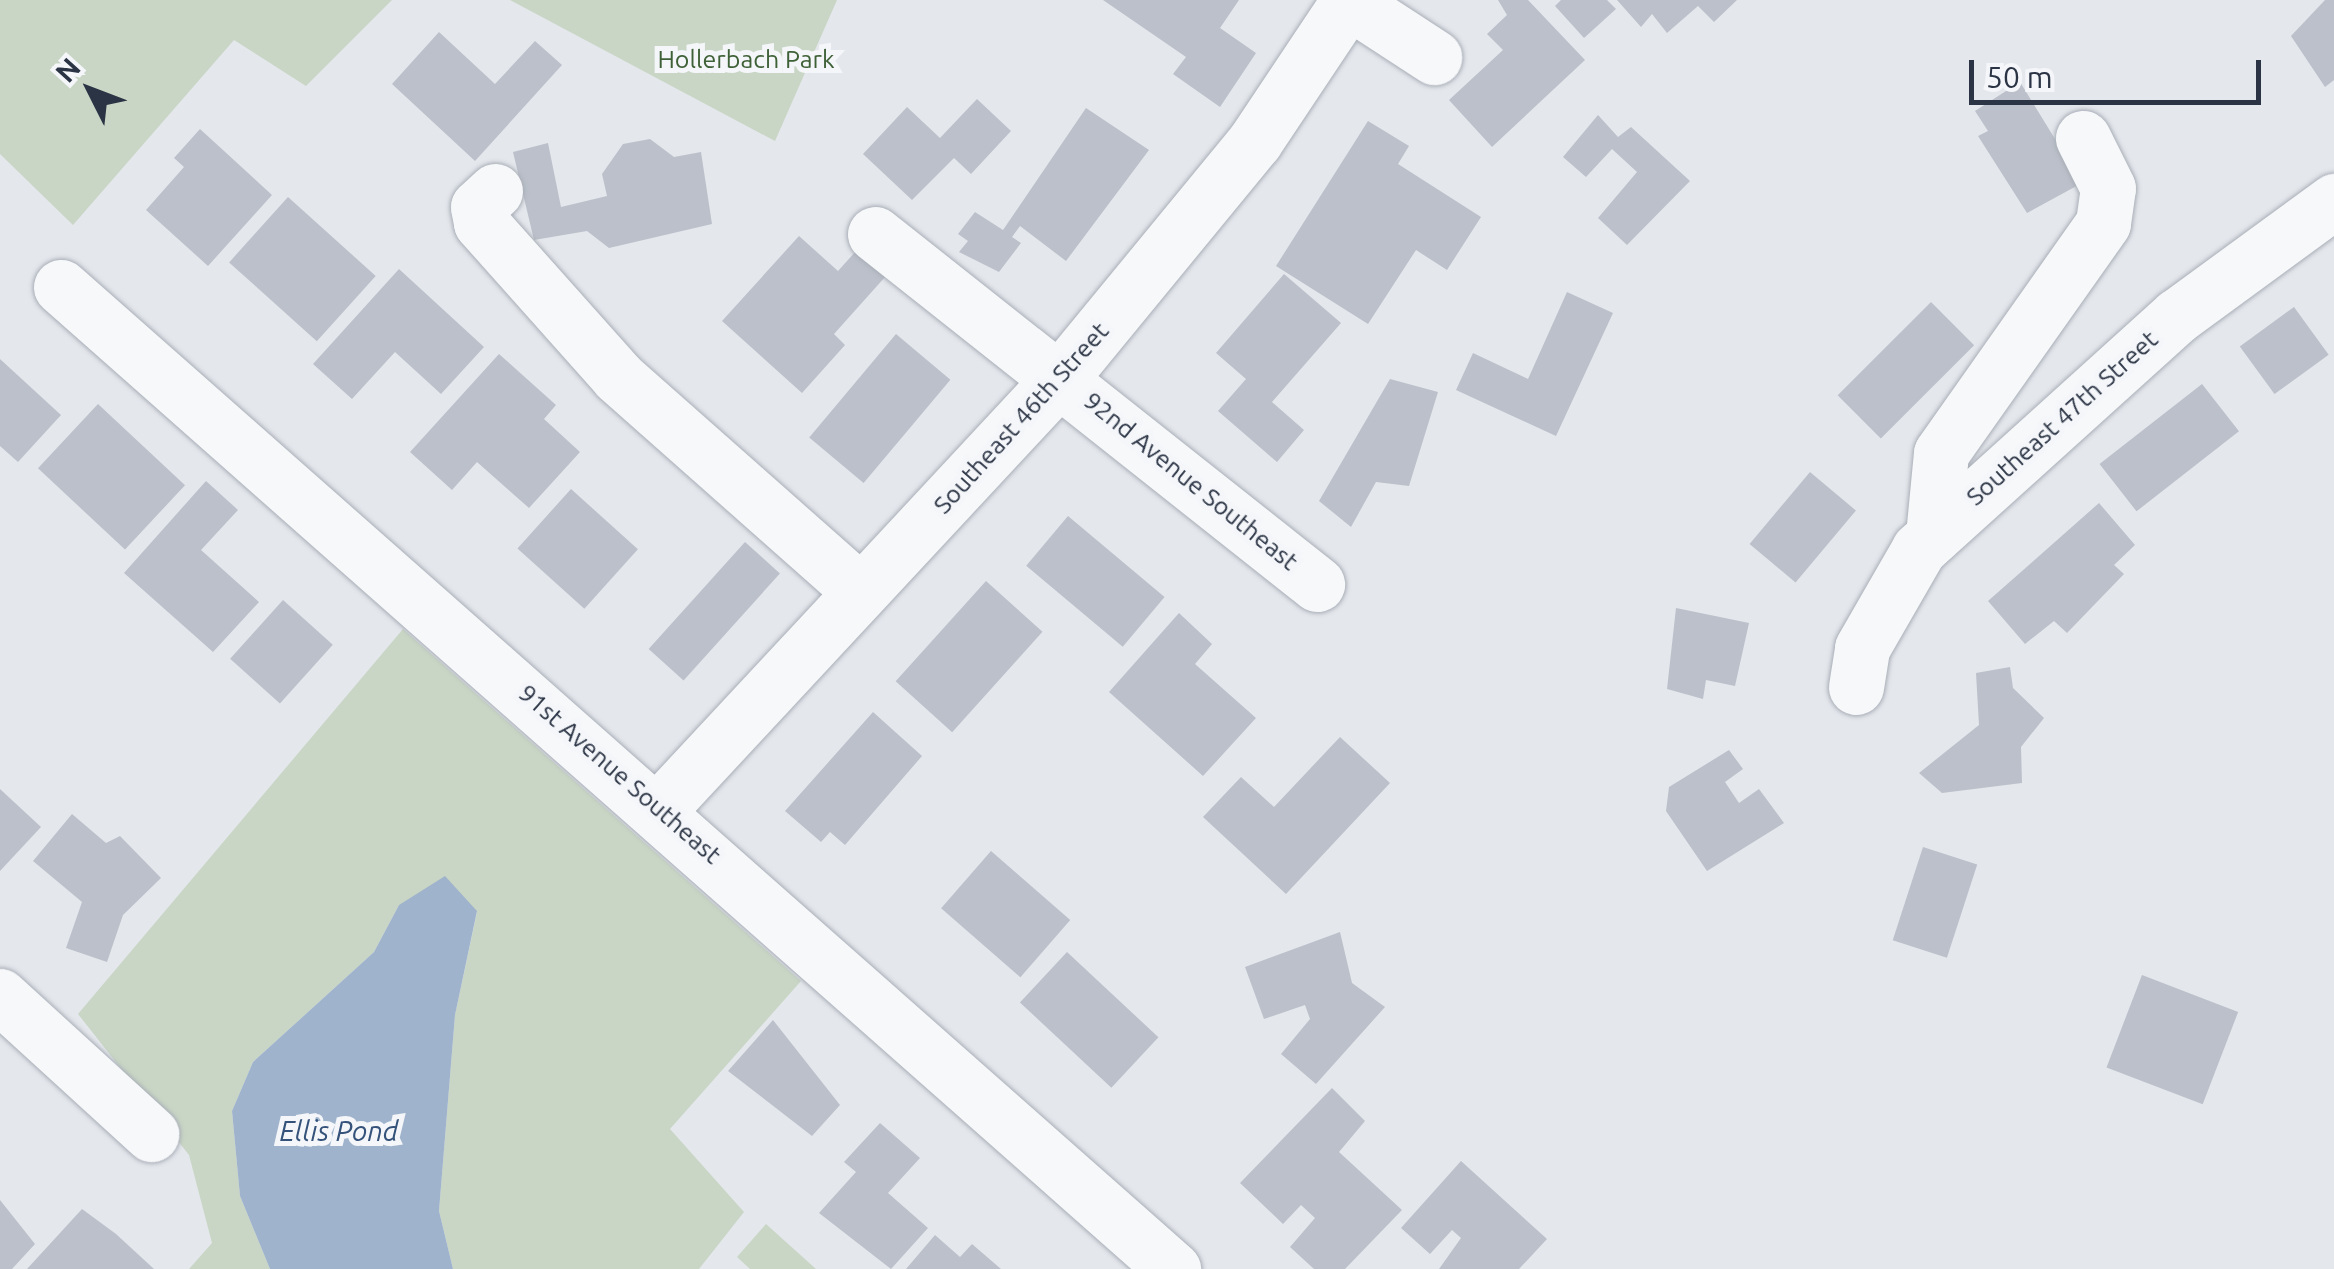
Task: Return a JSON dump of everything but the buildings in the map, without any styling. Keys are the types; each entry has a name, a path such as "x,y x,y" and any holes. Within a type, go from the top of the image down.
{"street":[{"path":"1349,1 1434,58"},
{"name":"Southeast 46th Street","path":"660,808 1062,376 1255,141 1349,1"},
{"path":"1933,536 1940,453 2103,223 2108,188 2082,138"},
{"path":"495,191 478,207 480,223 618,377 861,592"},
{"name":"Southeast 47th Street","path":"1856,687 1882,608 1933,536 2177,316 2334,200"},
{"name":"92nd Avenue Southeast","path":"875,234 1034,366 1062,376 1317,584"},
{"name":"91st Avenue Southeast","path":"61,286 660,808 1174,1269"},
{"path":"0,996 151,1134"}],"green space":[{"path":"0,0 392,0 306,86 234,40 73,225 0,154"},
{"name":"Hollerbach Park","path":"510,0 837,0 775,141"},
{"path":"403,629 801,981 670,1129 744,1212 699,1269 453,1269 439,1211 455,1015 477,912 399,905 374,952 253,1062 232,1111 240,1196 270,1269 189,1269 212,1243 189,1155 78,1014"},
{"path":"766,1224 816,1269 750,1269 737,1257"}],"water":[{"name":"Ellis Pond","path":"445,876 477,911 455,1015 439,1211 453,1269 270,1269 240,1196 232,1111 253,1062 374,952 399,905"}]}
